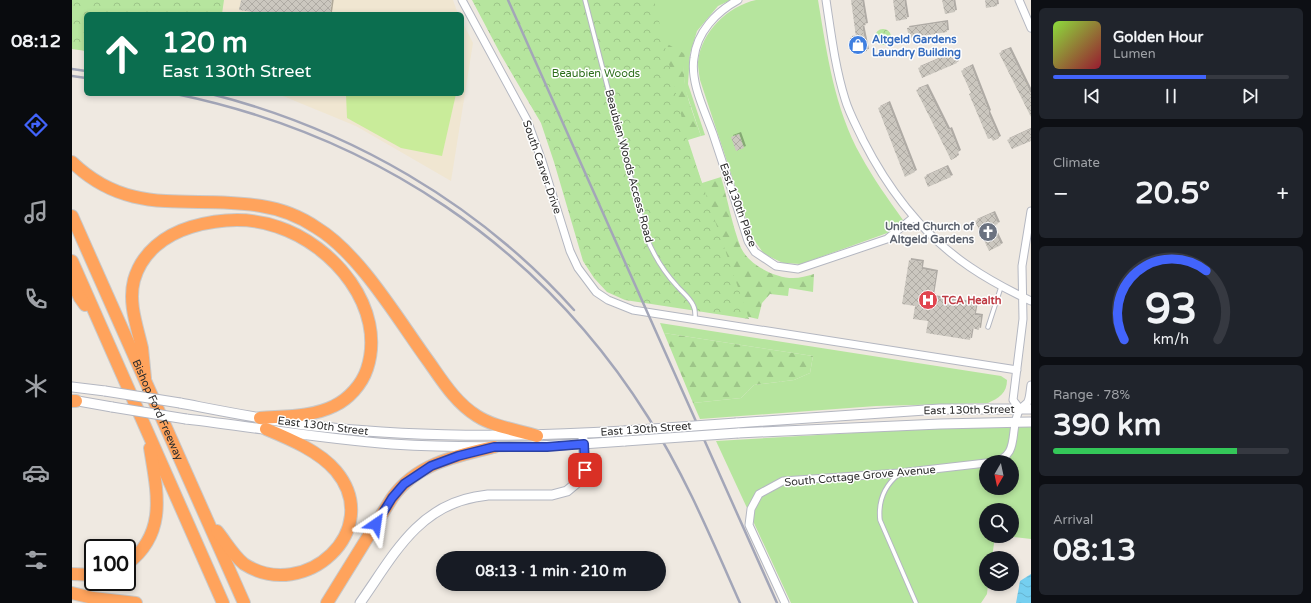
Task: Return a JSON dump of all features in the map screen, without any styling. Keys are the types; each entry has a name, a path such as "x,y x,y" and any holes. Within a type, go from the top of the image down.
{"highway":[{"path":"72,162 103,185 129,195 168,202 262,206 292,214 318,228 336,242 356,263 455,397 472,412 488,422 537,436"},
{"name":"Bishop Ford Freeway","path":"72,216 244,603"},
{"path":"145,378 142,348 134,316 132,290 138,270 150,250 170,235 201,224 230,220 277,226 308,241 344,273 364,308 371,332 372,352 366,373 361,382 354,391 336,406 315,413 260,418"},
{"name":"Bishop Ford Freeway","path":"72,261 223,603"},
{"path":"72,282 80,298 99,322"},
{"path":"203,510 237,558 251,569 267,576 290,578 308,574 322,567 334,556 345,539 350,521 350,503 343,482 335,470 314,453 266,429"},
{"path":"136,556 148,542 157,515 157,494 148,433"},
{"path":"327,603 392,498 404,484 416,474 431,466 458,456 494,447"},
{"path":"72,574 84,575"},
{"path":"72,593 93,598 136,603"}],"main road":[{"name":"East 130th Street","path":"72,387 180,403 260,418 321,427 392,433 537,436 940,409 1031,409"},
{"name":"East 130th Street","path":"73,401 186,419 349,440 391,444 494,447 547,447 738,434 940,424 1031,422"},
{"path":"360,603 403,542 425,519 452,503 488,495 552,495 567,491 579,481 585,470 582,434"}],"street":[{"name":"South Carver Drive","path":"462,0 527,120 542,161 570,251 578,268 596,292 608,300 633,310 695,320"},
{"name":"East 130th Place","path":"738,0 717,14 701,36 695,48 693,59 696,83 748,242 755,252 776,266 798,269 887,238 914,217"},
{"path":"826,0 836,62 845,100 879,170 914,217 930,234 969,266 1001,286 1031,302"},
{"path":"1019,0 1031,28"},
{"path":"1020,409 1013,400 1023,319 1022,266 1031,211"},
{"path":"695,320 1017,370"},
{"path":"1008,455 1012,446 1020,409 1028,401 1031,385"},
{"name":"South Cottage Grove Avenue","path":"785,603 749,526 751,509 759,494 783,481 899,474 979,464"}],"lane":[{"name":"Beaubien Woods Access Road","path":"585,0 646,236 652,250 663,268 676,286 692,303 696,310 695,320"},
{"path":"988,327 1001,286"},
{"path":"899,474 886,487 881,499 880,520 916,603"}],"shaded area":[{"path":"72,0 453,0 457,12 84,12 84,51 72,49"},
{"path":"464,25 473,43 451,181 356,126 283,96 464,96"}],"green space":[{"path":"72,0 224,0 222,12 84,12 84,51 72,49"},
{"name":"Beaubien Woods","path":"472,0 654,0 687,140 749,319 625,300 607,292 594,278 583,261 541,123 501,55"},
{"path":"639,0 731,0 718,6 697,31 690,54 688,84 705,135 701,136 685,89 683,66 641,29"},
{"path":"756,0 818,0 833,80 844,119 861,156 903,220 890,232 801,264 783,263 764,254 752,237 700,80 698,62 704,40 718,22 726,14 736,8"},
{"path":"641,29 685,54 685,86 701,136 688,140 702,183 721,177 741,248 756,265 778,276 796,278 814,274 813,292 789,288 788,296 770,294 762,303 758,319 744,316"},
{"path":"883,29 890,34 891,37 886,44 883,45 876,40 875,37 880,30"},
{"path":"346,96 456,96 442,156 401,148 347,118"},
{"path":"660,323 1001,376 1007,380 1007,385 1002,394 988,403 876,406 700,419 693,403 741,398 754,385 794,380 810,373 813,356 664,333"},
{"path":"664,333 813,356 810,373 794,380 754,385 741,398 693,403"},
{"path":"976,426 1031,426 1031,539 1019,538 1019,503 979,503 979,543 994,543 993,551 979,551 979,591 987,591 981,603 791,603 716,441"}],"water":[{"path":"1031,574 1031,603 1016,603 1020,581"}],"building":[{"path":"241,0 332,0 330,12 252,12 239,10"},
{"path":"851,0 862,1 866,25 862,26 867,51 853,54 850,38 856,37"},
{"path":"893,0 904,0 907,19 896,21"},
{"path":"942,0 953,0 955,12 945,14"},
{"path":"985,0 996,0 997,6 986,8"},
{"path":"946,22 947,32 909,38 907,28"},
{"path":"1009,49 1031,94 1031,117 999,53"},
{"path":"953,53 957,63 922,78 918,68"},
{"path":"971,66 999,138 993,141 991,138 988,139 961,71"},
{"path":"926,86 948,130 950,129 959,152 956,154 957,157 951,160 916,90"},
{"path":"888,103 915,172 905,177 878,108"},
{"path":"1031,129 1031,141 1012,149 1007,140"},
{"path":"739,134 744,148 736,151 731,137"},
{"path":"946,167 951,177 928,187 924,177"},
{"name":"United Church of Altgeld Gardens","path":"993,213 998,224 992,226 1001,245 989,251 975,221"},
{"name":"TCA Health","path":"909,260 922,262 921,269 936,272 932,297 976,304 974,315 981,316 979,330 972,328 970,340 926,333 928,321 913,319 915,306 902,304"}],"railway":[{"path":"508,0 777,603"},
{"path":"72,69 84,71"},
{"path":"72,76 84,78"},
{"path":"184,96 248,113 318,138 383,169 445,206 503,250 556,300 605,355 648,417 686,485 740,603"},
{"path":"218,96 262,109 312,127 361,150 408,175 453,204 496,236 536,271 574,310"}],"place":[{"name":"Altgeld Gardens Laundry Building","path":"858,45"},
{"name":"United Church of Altgeld Gardens","path":"988,232"},
{"name":"TCA Health","path":"928,300"}],"route":[{"path":"376,524 392,498 412,477 420,471 458,456 494,447 547,447 584,444 586,464 585,470"}]}
